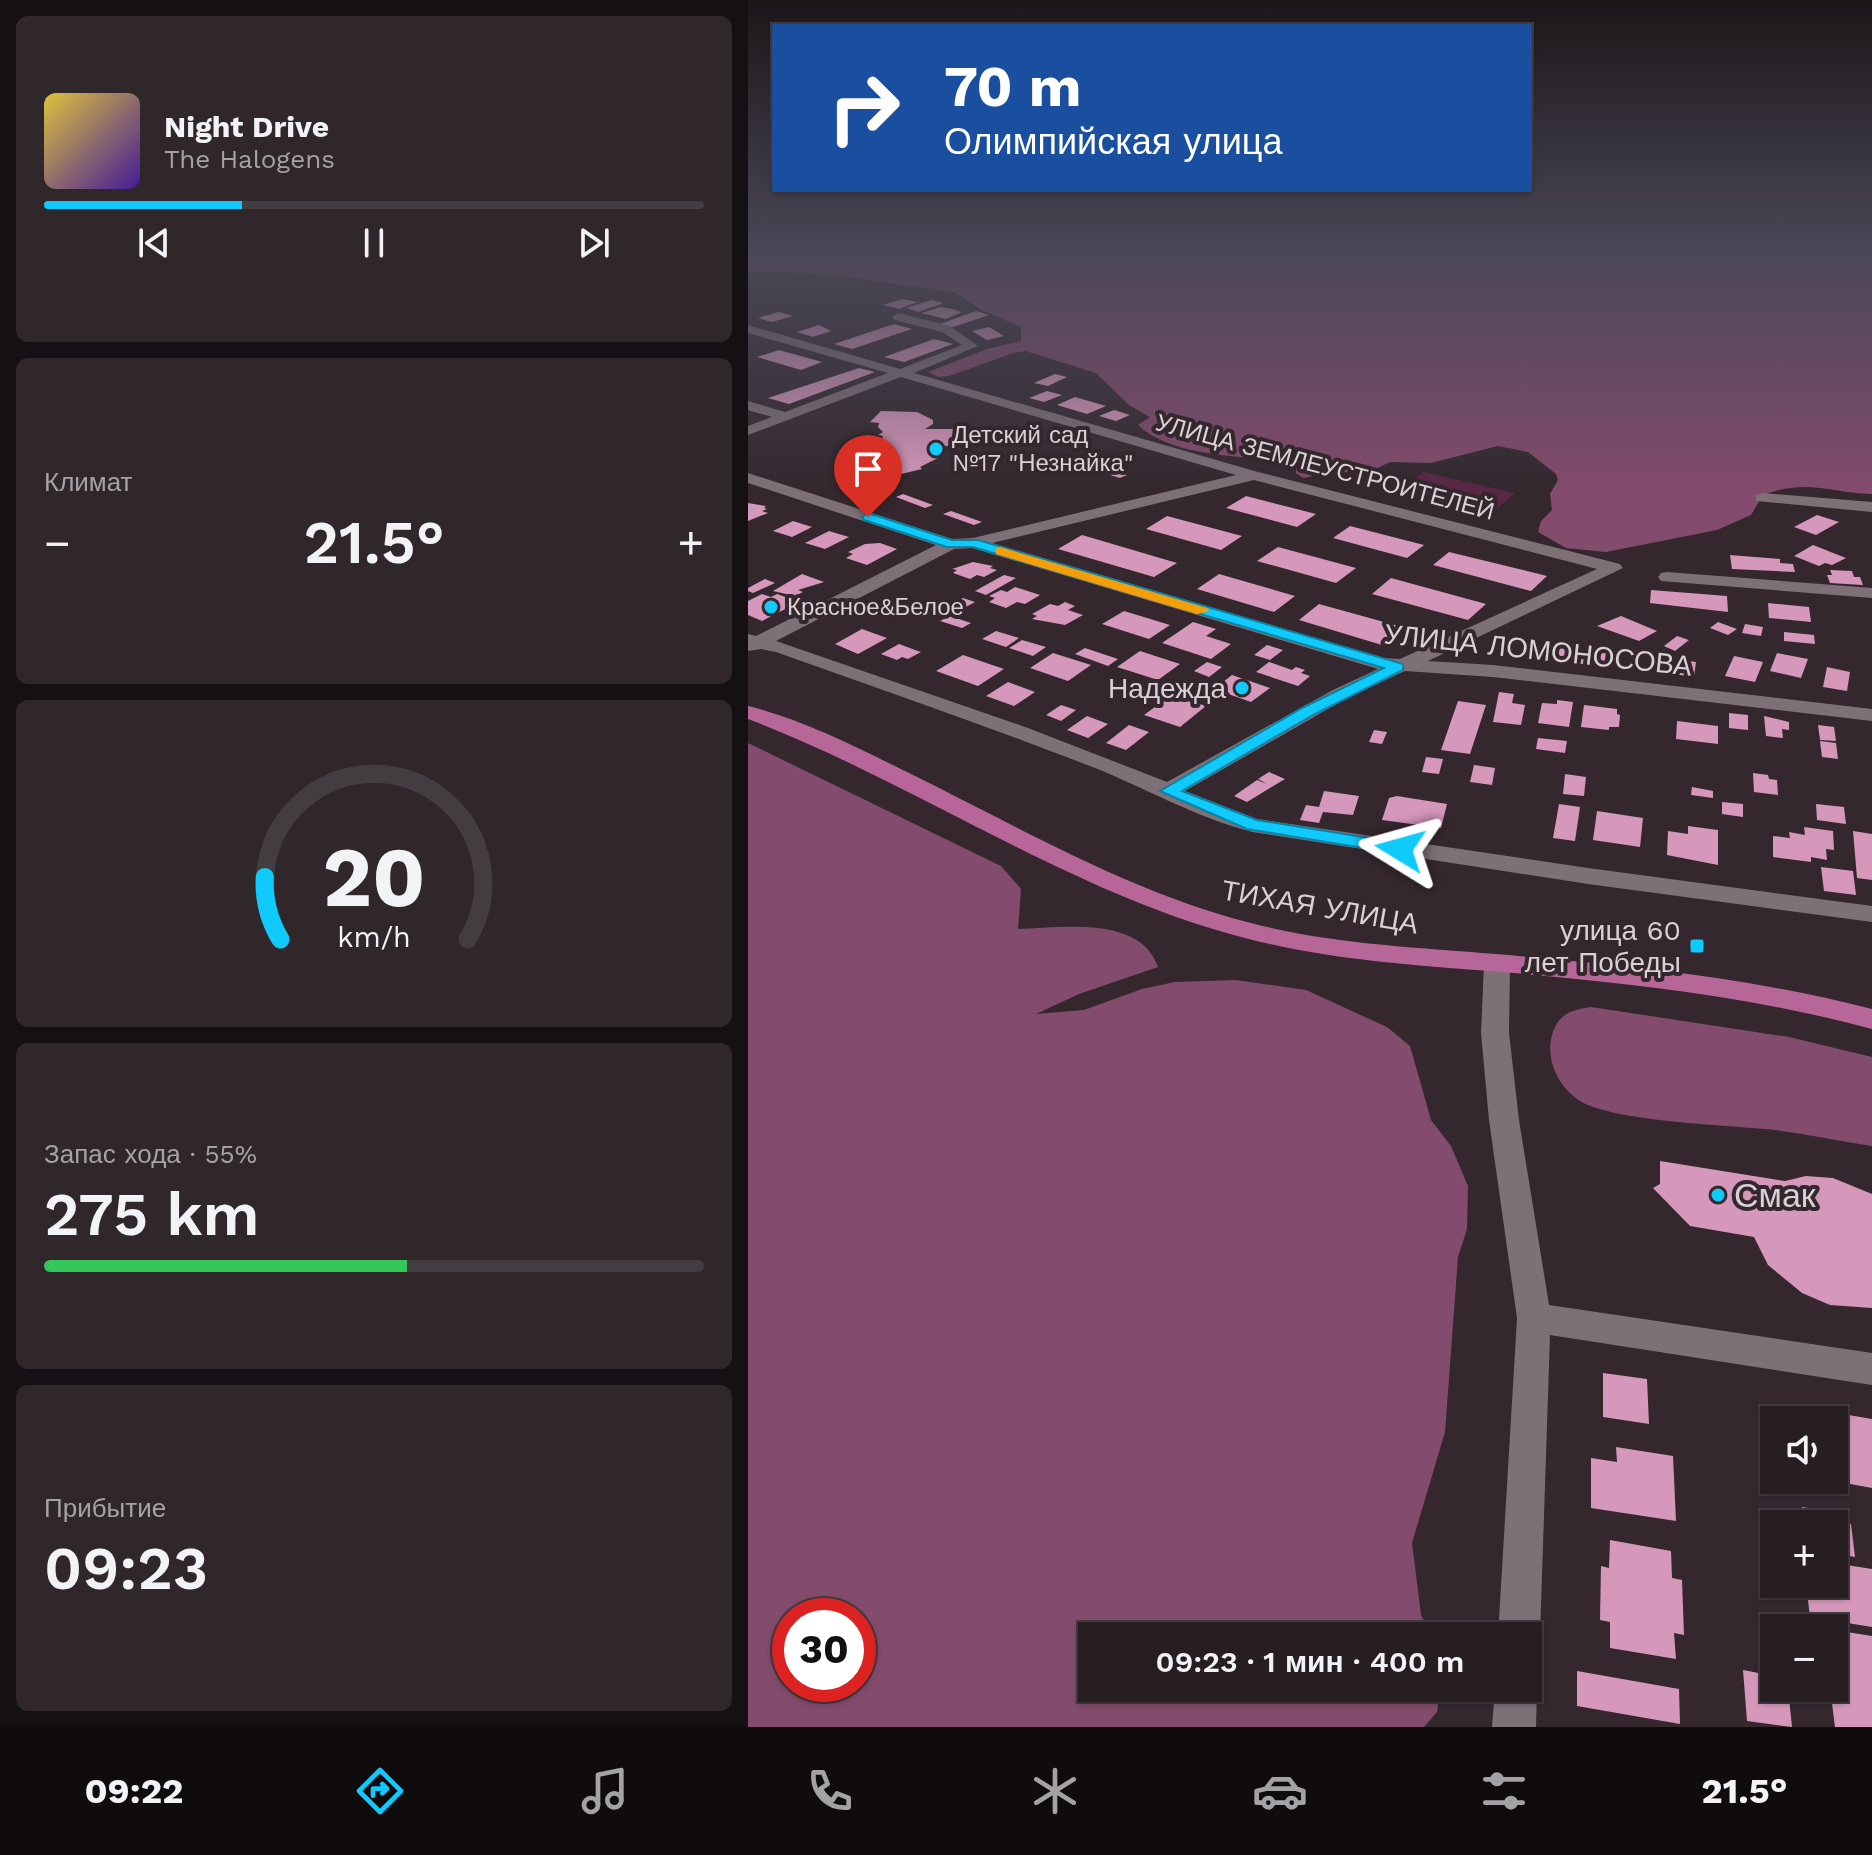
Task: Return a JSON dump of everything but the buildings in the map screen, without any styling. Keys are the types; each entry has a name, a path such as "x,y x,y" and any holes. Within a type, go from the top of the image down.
{"main road":[{"name":"ТИХАЯ УЛИЦА","path":"748,712 842,750 1110,881 1247,930 1324,944 1707,985 1785,998 1872,1019"}],"street":[{"name":"УЛИЦА ЗЕМЛЕУСТРОИТЕЛЕЙ","path":"754,331 1253,475 1614,568 1398,667"},
{"path":"748,431 972,345 949,331"},
{"path":"748,405 786,417"},
{"path":"748,478 951,544 973,543 1253,475"},
{"path":"1762,498 1872,507"},
{"name":"УЛИЦА ЛОМОНОСОВА","path":"973,543 1398,667 1493,671 1872,715"},
{"path":"752,643 951,544"},
{"path":"1667,577 1872,593"},
{"path":"752,643 1032,736 1230,818 1305,835 1872,914"},
{"path":"1168,791 1307,711 1398,667"},
{"path":"1497,964 1495,1033 1504,1120 1534,1318 1520,1622"},
{"path":"1534,1318 1872,1369"},
{"path":"1514,1727 1515,1702"}],"shaded area":[{"path":"1021,331 1872,331 1872,494 1806,487 1779,490 1763,495 1751,515 1717,530 1606,552 1566,548 1538,532 1541,521 1552,510 1550,494 1558,480 1556,474 1528,452 1498,446 1431,463 1390,462 1365,474 1337,471 1303,478 1296,473 1296,467 1285,461 1208,453 1152,436 1138,425 1150,417 1129,405 1096,373 1026,351 949,376 939,377 928,372 987,349 1021,341"},
{"path":"1423,472 1515,493 1491,514 1397,492"},
{"path":"748,743 1001,866 1021,889 1018,929 1077,927 1117,932 1135,939 1149,950 1158,967 1079,994 1036,1014 1084,1010 1142,989 1175,982 1236,980 1306,990 1387,1027 1410,1046 1431,1120 1451,1146 1468,1186 1467,1229 1458,1257 1445,1432 1412,1543 1421,1615 1425,1622 1078,1622 1078,1702 1438,1702 1437,1712 1424,1727 748,1727"},
{"path":"1591,1007 1789,1037 1872,1057 1872,1146 1775,1130 1619,1114 1580,1101 1559,1080 1552,1062 1551,1042 1553,1032 1563,1017 1572,1011"}],"slow traffic":[{"path":"1000,551 1202,611"}],"place":[{"name":"Детский сад №17 \"Незнайка\"","path":"936,449"},
{"name":"Красное&Белое","path":"771,607"},
{"name":"Надежда","path":"1242,688"},
{"name":"улица 60 лет Победы","path":"1697,946"},
{"name":"Смак","path":"1718,1195"}],"route":[{"path":"868,517 951,544 973,543 1398,667 1307,711 1168,791 1201,807 1253,825 1400,849"}]}
